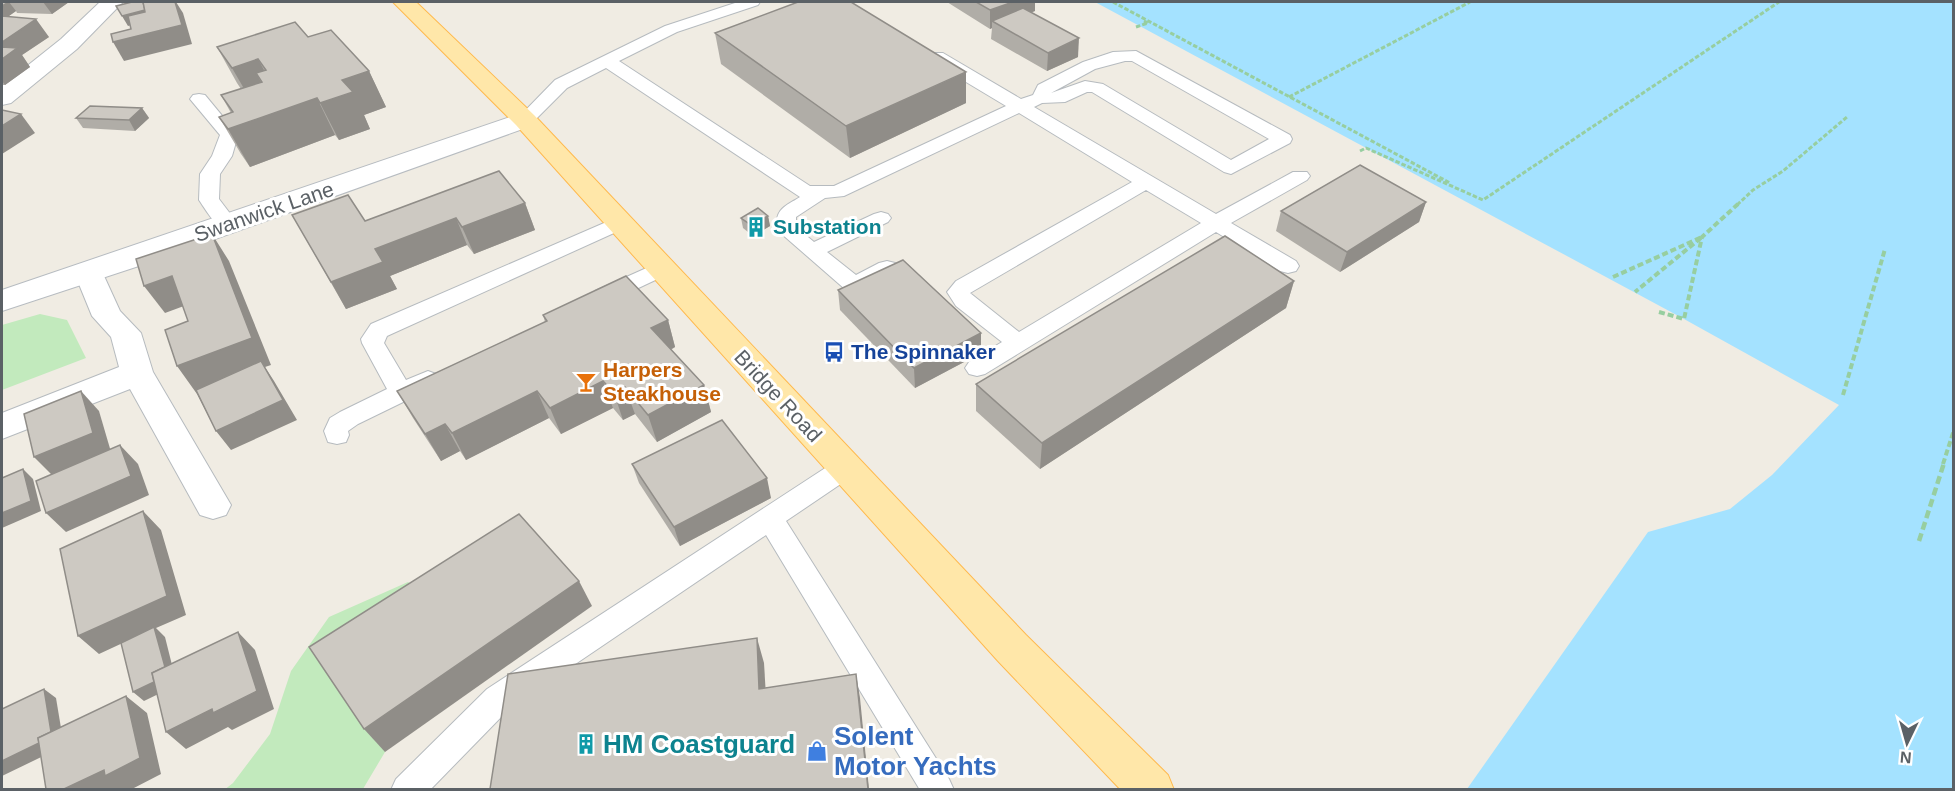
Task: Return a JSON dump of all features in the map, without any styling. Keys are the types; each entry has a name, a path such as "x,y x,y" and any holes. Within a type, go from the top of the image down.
{"main road":[{"name":"Bridge Road","path":"404,2 525,120 1012,648 1152,789"}],"street":[{"path":"2,98 69,44 112,2"},
{"name":"Swanwick Lane","path":"2,301 525,120"},
{"path":"89,272 107,316 125,333 137,373 213,505"},
{"path":"2,426 137,373"}],"lane":[{"path":"525,120 561,84 671,28 752,2"},
{"path":"917,45 1288,266"},
{"path":"607,61 806,192 837,192 1020,106 1040,98 1059,98 1085,86 1092,86 1231,168 1283,139 1136,56 1119,54 1108,58 1044,89 1040,98"},
{"path":"199,99 229,135 222,156 210,174 209,200 228,224"},
{"path":"977,368 1216,223 1300,176"},
{"path":"1018,343 964,301 958,292 963,286 1146,182"},
{"path":"819,193 786,215 786,229 854,285 886,267"},
{"path":"812,251 881,218"},
{"path":"401,393 373,343 372,339 379,330 618,223"},
{"path":"585,305 660,269"},
{"path":"337,435 339,425 349,418 444,373"},
{"path":"407,789 498,699 845,468"},
{"path":"770,518 938,789"}],"path":[{"path":"1113,2 1148,23 1134,28"},
{"path":"1113,2 1483,200"},
{"path":"1289,97 1470,2"},
{"path":"1483,200 1779,2"},
{"path":"1635,292 1702,237 1753,190 1783,171 1847,117"},
{"path":"1360,151 1366,148 1483,200"},
{"path":"1613,277 1702,237"},
{"path":"1659,312 1684,319 1702,237"},
{"path":"1843,395 1886,249"},
{"path":"1919,542 1953,430"}],"green space":[{"path":"40,314 67,320 86,358 2,390 2,325"},
{"path":"408,582 439,601 385,752 363,789 224,790 233,783 270,734 291,671 329,617"}],"water":[{"path":"1095,2 1953,2 1953,789 1467,789 1648,532 1730,509 1772,475 1839,405"}],"building":[{"path":"143,2 145,10 122,16 116,6"},
{"path":"143,2 175,2 182,25 113,42 111,34 131,29 128,16 145,12"},
{"path":"798,2 851,2 966,72 846,126 715,33"},
{"path":"976,2 1013,2 990,10"},
{"path":"1023,8 1079,38 1048,53 992,21"},
{"path":"2,16 36,19 2,42"},
{"path":"295,22 308,37 331,30 369,71 342,80 353,92 320,103 317,98 228,129 219,117 233,112 221,95 262,82 256,73 266,70 258,59 232,68 217,47"},
{"path":"2,47 17,48 2,59"},
{"path":"90,106 142,108 129,120 76,118"},
{"path":"2,110 21,114 2,126"},
{"path":"1360,165 1426,202 1347,252 1281,211"},
{"path":"499,171 525,203 462,227 456,218 375,249 383,262 331,282 292,215 348,195 365,221"},
{"path":"758,208 768,216 751,225 741,218"},
{"path":"212,234 252,338 177,366 165,330 188,321 172,276 144,286 136,259"},
{"path":"1225,236 1294,281 1042,443 976,384"},
{"path":"903,260 981,333 914,368 838,290"},
{"name":"Harpers Steakhouse","path":"626,276 668,320 651,328 704,385 648,415 625,387 614,393 603,381 550,408 537,391 452,433 445,424 425,434 397,391 547,321 543,315"},
{"path":"261,361 283,400 216,431 196,390"},
{"path":"81,391 93,433 34,457 24,414"},
{"path":"722,420 767,478 674,527 632,464"},
{"path":"120,445 131,476 46,513 36,481"},
{"path":"23,469 31,501 2,513 2,478"},
{"path":"143,511 167,596 78,636 60,549"},
{"path":"519,514 579,581 364,729 309,647"},
{"path":"154,627 165,667 152,673 154,682 133,692 121,643"},
{"path":"238,632 257,691 213,713 212,709 166,732 152,673"},
{"path":"757,638 759,689 856,674 868,789 490,789 508,674"},
{"path":"44,689 51,732 38,738 39,743 2,761 2,709"},
{"path":"126,696 140,758 105,776 104,770 64,789 46,789 38,738"}],"place":[{"name":"Substation","path":"756,227"},
{"name":"The Spinnaker","path":"834,352"},
{"name":"Harpers Steakhouse","path":"586,382"},
{"name":"HM Coastguard","path":"586,744"},
{"name":"Solent Motor Yachts","path":"817,751"}]}
